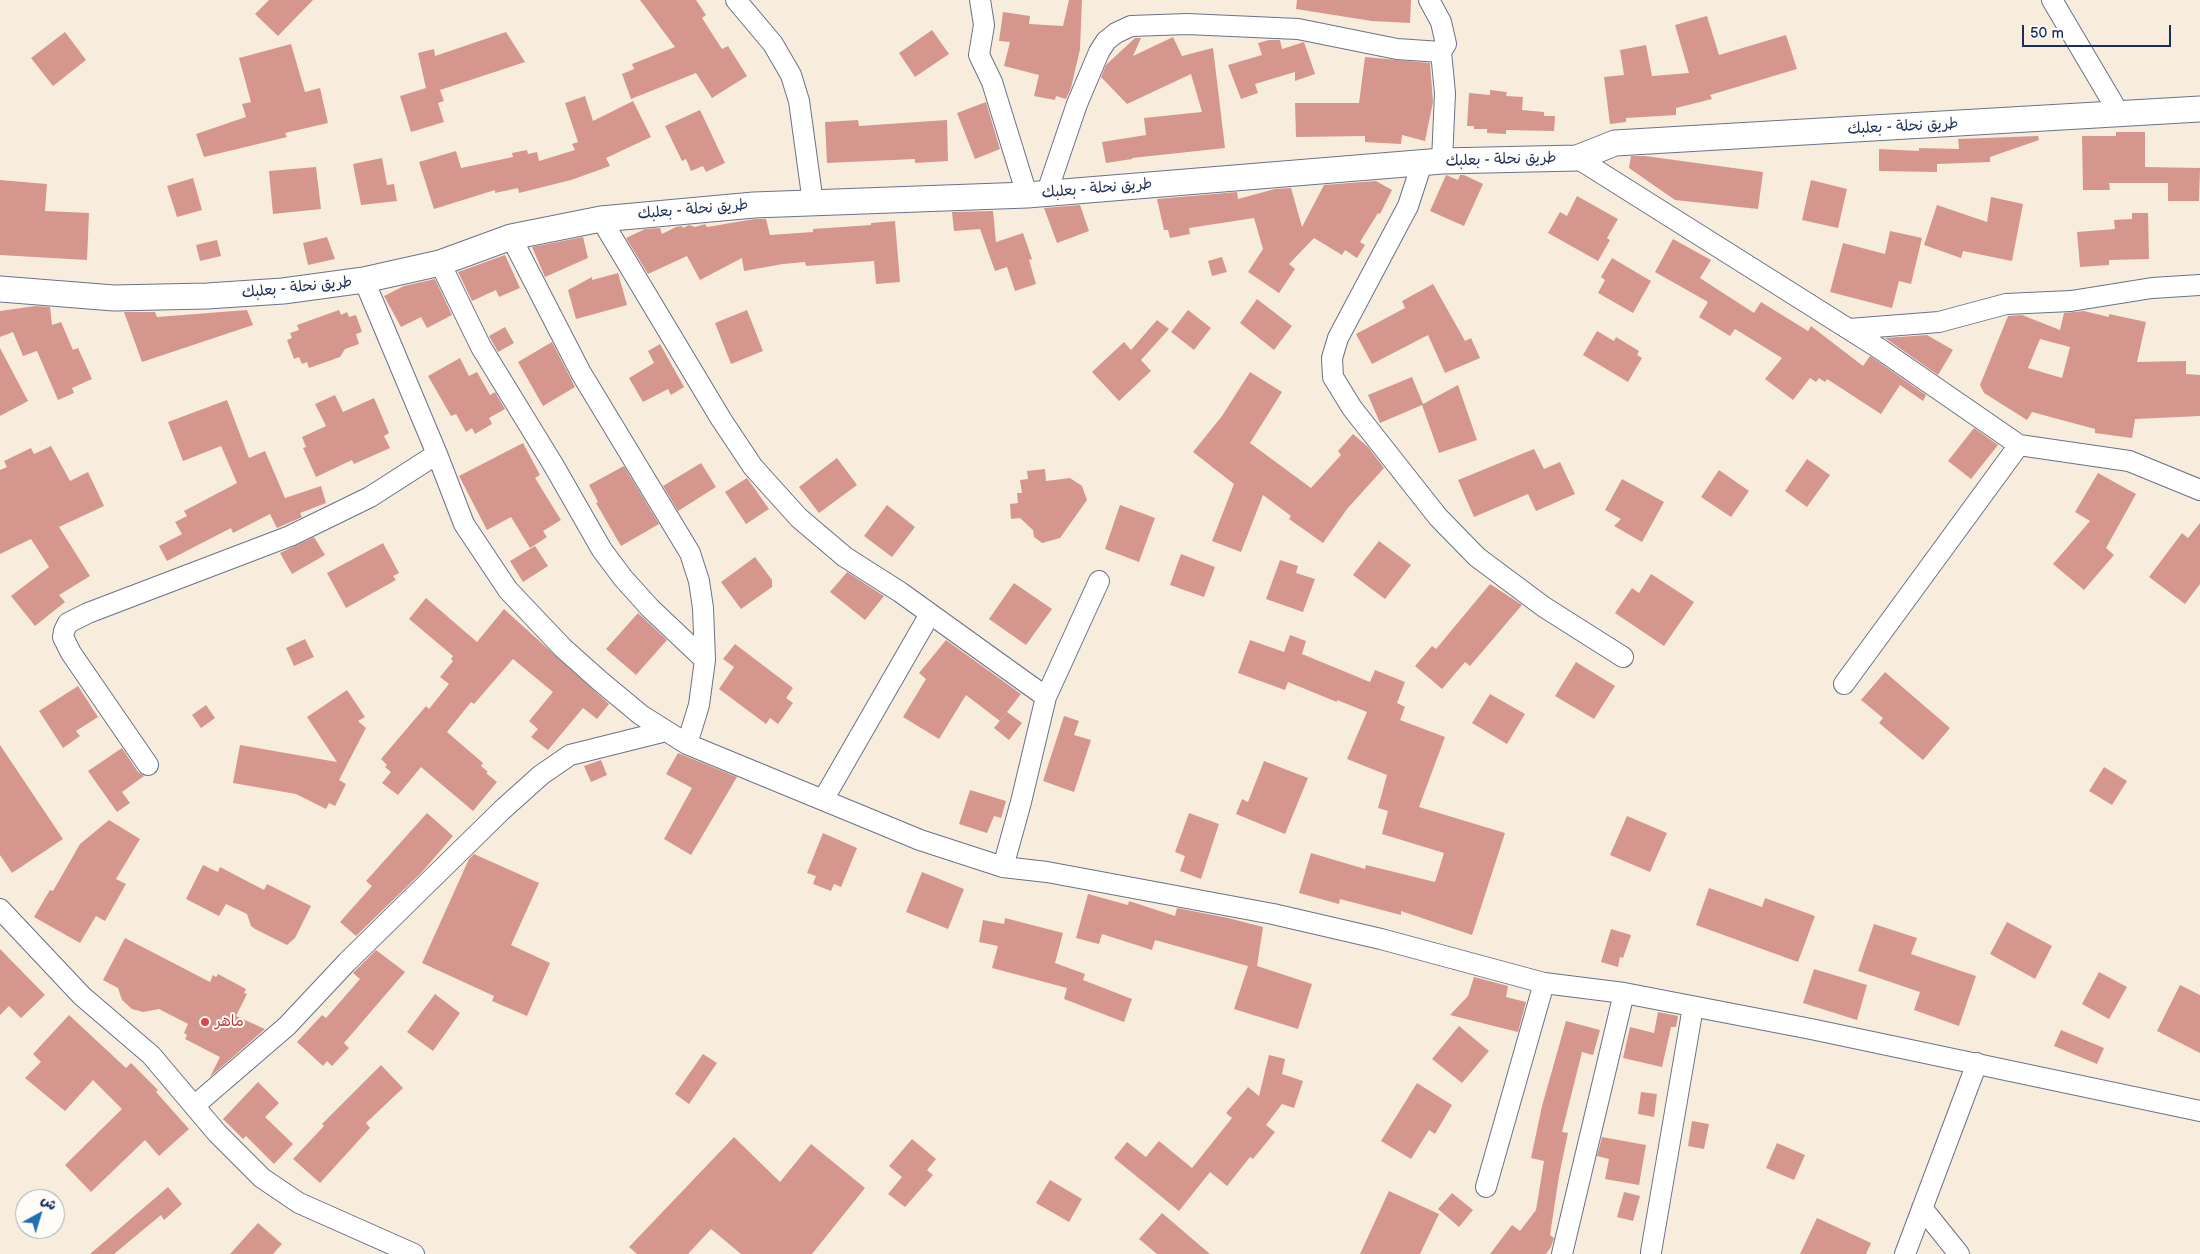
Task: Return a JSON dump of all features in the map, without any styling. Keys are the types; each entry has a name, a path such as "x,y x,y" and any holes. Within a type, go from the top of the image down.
{"street":[{"path":"736,0 773,44 791,75 799,101 813,203"},
{"path":"980,0 984,25 979,55 992,82 1037,194"},
{"path":"1429,0 1440,22 1446,44 1441,52 1445,93 1432,162 1338,338 1332,358 1333,377 1352,408 1438,518 1477,557 1544,607 1623,658"},
{"path":"2052,0 2120,115"},
{"path":"1037,194 1099,52 1106,41 1116,33 1132,26 1188,24 1298,29 1397,48 1441,52"},
{"name":"طريق نحلة - بعلبك","path":"0,289 114,298 283,292 364,280 440,263 511,237 600,219 754,204 1037,194 1432,162 1577,158 1616,143 2200,109"},
{"path":"1577,158 1850,329 2019,445 2129,462 2200,490"},
{"path":"600,219 721,419 754,467 799,518 845,557 930,614 1046,697"},
{"path":"511,237 581,373 690,553 699,581 703,608 705,660 699,705 687,744"},
{"path":"440,263 481,347 554,466 602,550 623,578 650,608 705,660"},
{"path":"364,280 437,454 464,524 508,590 563,648 600,681 641,715 687,744 920,840 1002,867 1047,872 1272,914 1381,939 1544,983 1624,993 1977,1063 2200,1111"},
{"path":"1850,329 1939,322 2006,304 2071,301 2152,288 2200,285"},
{"path":"1844,684 2019,445"},
{"path":"148,765 71,653 63,637 68,623 88,613 290,536 370,497 437,454"},
{"path":"1002,867 1021,802 1046,697 1099,580"},
{"path":"823,800 930,614"},
{"path":"194,1106 287,1026 347,962 502,810 541,775 570,755 595,747 666,731"},
{"path":"0,909 82,996 151,1055 217,1133 270,1183 299,1203 414,1254"},
{"path":"1486,1187 1544,983"},
{"path":"1562,1254 1624,993"},
{"path":"1651,1252 1694,1007"},
{"path":"1905,1254 1977,1063"},
{"path":"1922,1208 1959,1254"}],"building":[{"path":"269,0 313,0 278,36 255,14"},
{"path":"640,0 696,0 706,15 702,18 722,49 728,46 747,76 712,98 696,73 631,99 622,74 634,69 632,64 675,47"},
{"path":"1069,0 1082,0 1080,49 1071,88 1066,99 1056,96 1055,100 1034,96 1039,75 1004,66 1010,42 999,41 1003,12 1030,16 1029,24 1063,26"},
{"path":"1297,0 1411,0 1410,23 1372,21 1296,9"},
{"path":"1707,16 1719,55 1786,35 1797,69 1710,95 1712,99 1676,108 1676,115 1626,118 1626,122 1610,124 1604,77 1624,75 1620,50 1646,45 1652,76 1689,73 1675,25"},
{"path":"932,30 949,54 915,77 899,53"},
{"path":"65,32 86,60 53,86 31,58"},
{"path":"506,32 525,62 440,90 444,101 438,103 444,122 411,132 400,96 426,88 418,53 434,49 435,56"},
{"path":"1173,37 1182,56 1213,48 1225,148 1132,158 1106,163 1102,142 1146,135 1144,118 1202,112 1191,74 1127,104 1101,77 1106,65 1135,38 1141,38 1133,56"},
{"path":"1280,40 1282,49 1304,42 1315,74 1295,81 1295,72 1255,84 1258,93 1241,99 1228,65 1262,55 1258,43"},
{"path":"291,44 305,92 320,88 328,123 285,133 287,137 204,157 196,134 246,117 242,104 251,102 239,58"},
{"path":"1365,57 1430,63 1433,102 1425,141 1402,135 1401,144 1365,142 1365,136 1296,137 1295,103 1359,103"},
{"path":"1490,90 1507,92 1506,96 1523,97 1522,110 1544,112 1544,116 1555,116 1554,131 1506,130 1506,134 1487,133 1487,129 1474,129 1474,126 1467,126 1469,93 1490,95"},
{"path":"585,96 593,121 633,101 651,137 606,158 610,166 571,180 519,193 518,188 495,193 495,190 434,209 419,162 456,151 461,168 513,157 512,153 527,150 528,154 537,152 539,161 575,150 572,144 578,142 565,103"},
{"path":"986,102 1000,149 975,159 957,113"},
{"path":"700,110 725,163 706,172 703,166 691,171 686,159 682,161 665,126"},
{"path":"858,120 859,126 947,120 948,161 915,163 915,159 827,163 825,122"},
{"path":"2116,132 2145,132 2145,167 2200,168 2199,201 2168,201 2168,183 2109,183 2110,190 2083,190 2082,136 2116,136"},
{"path":"2038,136 2039,140 1990,157 1990,162 1937,164 1937,172 1879,171 1879,149 1919,151 1919,148 1959,149 1958,139"},
{"path":"1631,156 1645,156 1763,172 1758,209 1675,200 1629,168"},
{"path":"382,158 387,185 394,184 397,201 361,205 353,164"},
{"path":"316,167 321,209 273,214 269,171"},
{"path":"1446,175 1458,180 1460,175 1464,175 1483,184 1464,226 1430,211"},
{"path":"193,178 202,210 177,217 167,186"},
{"path":"0,180 47,184 45,211 89,213 87,260 0,255"},
{"path":"1811,180 1847,189 1838,228 1802,220"},
{"path":"1376,181 1392,190 1380,214 1378,213 1360,242 1365,245 1357,258 1345,250 1342,255 1314,238 1289,264 1295,269 1279,293 1248,272 1263,249 1254,218 1189,228 1190,234 1170,238 1168,230 1164,230 1157,199 1237,192 1238,199 1275,189 1291,188 1302,227 1324,185"},
{"path":"1577,196 1618,219 1607,238 1610,240 1598,261 1548,233 1560,212 1567,216"},
{"path":"1991,197 2023,204 2012,261 1963,251 1961,258 1924,245 1937,205 1987,222"},
{"path":"1080,205 1089,231 1057,243 1044,208"},
{"path":"993,211 996,242 1023,233 1032,259 1029,260 1036,284 1015,291 1007,267 995,271 980,229 954,231 952,212"},
{"path":"2132,213 2148,213 2149,259 2109,260 2109,265 2080,267 2077,232 2115,229 2114,220 2132,219"},
{"path":"766,219 770,235 813,232 813,229 871,225 871,223 895,221 900,282 876,284 874,261 806,266 805,262 744,271 742,258 700,280 687,256 648,274 626,238 645,229 660,228 662,234 682,226 683,228 689,225 695,227 705,224 707,227"},
{"path":"1890,231 1922,238 1911,284 1899,281 1892,308 1830,292 1843,243 1885,254"},
{"path":"327,237 335,259 308,265 303,243"},
{"path":"583,237 588,258 545,277 532,247"},
{"path":"1673,239 1711,260 1700,278 1754,313 1761,302 1808,331 1811,326 1863,366 1870,356 1926,395 1923,401 1900,385 1881,414 1827,379 1825,382 1819,378 1816,382 1810,378 1793,400 1765,379 1782,358 1735,329 1730,336 1699,317 1708,302 1655,272"},
{"path":"217,240 221,256 200,261 196,245"},
{"path":"505,255 520,288 499,297 496,290 472,301 458,272"},
{"path":"1222,257 1227,272 1212,276 1208,261"},
{"path":"1612,258 1651,281 1633,313 1598,293 1605,280 1601,277"},
{"path":"618,273 627,305 576,319 568,290 592,277 592,280"},
{"path":"435,279 452,315 427,328 421,317 401,327 384,296 404,286"},
{"path":"1433,284 1465,341 1471,338 1480,358 1445,373 1428,335 1372,364 1356,334 1405,308 1402,301"},
{"path":"1257,299 1292,326 1274,350 1240,323"},
{"path":"35,306 50,307 52,325 61,322 73,350 78,348 92,379 72,388 74,393 58,400 37,351 23,356 13,332 0,337 0,311"},
{"path":"247,310 253,325 142,362 124,312 155,312 157,317"},
{"path":"339,310 341,315 347,312 349,317 356,315 362,332 356,334 359,344 345,349 340,357 309,368 307,362 302,364 299,357 294,359 287,340 292,338 290,333 299,330 297,325"},
{"path":"747,310 763,351 731,364 715,323"},
{"path":"1188,310 1211,328 1194,350 1171,332"},
{"path":"2084,311 2109,317 2109,314 2146,322 2137,362 2186,361 2186,374 2200,375 2200,416 2135,419 2132,438 2095,433 2095,429 2032,412 2027,420 1984,393 1980,385 2008,316 2022,315 2060,330 2064,313","holes":["2040,339 2070,347 2062,378 2028,368"]},
{"path":"1157,320 1169,329 1141,360 1151,371 1119,401 1092,372 1124,342 1131,350"},
{"path":"505,327 514,343 498,352 489,336"},
{"path":"1597,331 1614,341 1616,337 1639,351 1637,355 1642,358 1628,382 1583,355"},
{"path":"1927,335 1953,350 1938,375 1885,338"},
{"path":"552,342 575,387 543,406 518,362"},
{"path":"660,344 684,387 671,395 668,389 643,402 629,378 654,363 648,351"},
{"path":"0,348 28,401 0,416"},
{"path":"460,358 469,376 477,372 490,395 495,392 505,409 489,418 492,424 475,434 472,428 466,432 456,414 451,416 428,376"},
{"path":"1250,372 1282,392 1250,443 1311,488 1341,455 1338,451 1353,434 1368,447 1384,468 1347,509 1323,543 1289,519 1291,516 1263,495 1241,552 1212,541 1234,484 1193,452 1222,416"},
{"path":"1412,377 1423,404 1458,385 1477,440 1439,453 1422,405 1380,423 1368,395"},
{"path":"335,395 343,412 374,398 389,433 384,436 390,448 354,464 352,460 316,477 303,448 306,447 302,437 326,426 315,404"},
{"path":"227,400 249,458 265,451 285,498 321,486 326,503 300,513 302,517 277,528 270,514 233,533 231,528 167,561 159,546 182,534 175,522 187,516 184,511 237,483 221,446 183,461 168,422"},
{"path":"1974,428 1998,445 1971,479 1948,461"},
{"path":"523,443 540,475 535,478 561,520 543,531 547,537 530,548 511,517 487,530 459,476"},
{"path":"51,446 70,481 88,472 104,506 59,527 90,576 59,595 65,602 35,626 11,596 49,567 31,539 0,554 0,470 7,467 4,461 31,448 34,454"},
{"path":"1534,449 1544,469 1560,462 1575,494 1536,511 1528,494 1474,517 1458,480"},
{"path":"837,458 857,485 819,513 799,487"},
{"path":"1807,459 1830,475 1807,507 1785,491"},
{"path":"701,463 716,487 678,511 663,486"},
{"path":"624,466 659,524 621,546 596,503 598,502 589,485"},
{"path":"1045,469 1046,481 1070,478 1082,486 1087,500 1060,538 1042,543 1034,537 1033,530 1020,518 1011,519 1010,504 1018,503 1017,493 1022,493 1020,480 1028,479 1027,471"},
{"path":"1719,470 1749,491 1731,517 1701,497"},
{"path":"2098,473 2136,494 2106,548 2114,555 2084,590 2053,564 2090,521 2075,512"},
{"path":"747,478 769,509 746,524 725,492"},
{"path":"1622,479 1664,502 1642,542 1614,526 1621,519 1605,510"},
{"path":"887,505 915,527 892,557 864,536"},
{"path":"1120,505 1155,518 1139,562 1105,549"},
{"path":"2200,523 2200,584 2185,604 2149,577 2182,533 2188,538"},
{"path":"314,537 325,555 292,574 280,553"},
{"path":"1379,541 1411,565 1385,599 1353,575"},
{"path":"383,543 399,573 393,576 396,580 346,608 327,573"},
{"path":"535,546 548,566 523,582 510,561"},
{"path":"1181,554 1215,567 1204,597 1170,585"},
{"path":"755,557 772,580 772,587 741,609 721,582"},
{"path":"1280,560 1298,566 1296,573 1315,579 1303,612 1266,599"},
{"path":"847,572 884,596 865,620 830,592"},
{"path":"1651,574 1694,602 1664,646 1615,613 1632,588 1639,593"},
{"path":"1014,583 1052,609 1026,645 989,619"},
{"path":"1490,584 1522,605 1470,666 1465,662 1442,689 1415,666 1432,646 1436,649"},
{"path":"426,598 477,642 504,609 609,704 597,719 583,708 548,750 531,737 538,729 529,721 553,692 513,659 474,704 471,702 447,732 483,763 481,766 488,772 486,773 497,782 473,811 421,767 398,795 382,783 391,772 385,767 387,765 381,759 426,706 429,709 449,684 440,677 453,661 451,659 453,656 409,619"},
{"path":"638,613 667,640 636,675 606,649"},
{"path":"1290,635 1306,641 1302,654 1370,682 1375,670 1405,682 1397,703 1405,707 1400,720 1445,737 1419,807 1505,833 1472,935 1401,911 1401,915 1340,899 1339,904 1299,893 1311,853 1365,869 1366,865 1435,882 1444,853 1382,834 1388,811 1378,808 1387,775 1347,759 1367,712 1288,682 1285,690 1238,673 1250,640 1284,652"},
{"path":"305,639 314,657 294,666 286,648"},
{"path":"946,640 1021,694 1000,721 966,695 939,739 903,717 926,679 919,673"},
{"path":"735,644 793,688 786,698 793,703 778,724 770,718 766,724 719,689 734,667 723,659"},
{"path":"1576,662 1615,686 1594,719 1555,696"},
{"path":"1885,672 1950,728 1923,760 1879,723 1883,718 1861,700"},
{"path":"78,686 98,717 76,731 80,736 63,748 39,711"},
{"path":"347,690 365,717 358,721 366,728 339,780 346,784 335,806 329,803 326,809 296,794 233,783 240,745 337,762 307,717"},
{"path":"1490,694 1525,714 1507,744 1472,723"},
{"path":"206,705 215,718 201,728 192,715"},
{"path":"1007,712 1022,723 1009,740 994,728"},
{"path":"1064,716 1079,721 1074,735 1091,740 1074,792 1043,781"},
{"path":"0,745 63,839 12,873 0,855"},
{"path":"122,748 138,772 144,776 122,792 130,803 117,812 88,771"},
{"path":"678,753 737,777 691,855 664,839 692,788 666,774"},
{"path":"601,760 607,775 591,782 584,766"},
{"path":"1264,761 1308,778 1285,834 1236,814 1242,799 1248,802"},
{"path":"2104,767 2127,781 2112,805 2089,791"},
{"path":"970,790 1006,801 1001,818 994,816 987,833 959,824"},
{"path":"427,813 453,836 422,872 356,936 340,922 372,886 366,881"},
{"path":"1189,813 1219,824 1201,879 1180,871 1185,856 1175,852"},
{"path":"1627,816 1667,833 1650,872 1610,855"},
{"path":"109,820 140,839 116,879 126,884 105,921 96,916 80,943 34,917 50,890 53,891 80,844"},
{"path":"823,833 857,848 841,887 834,884 831,891 813,884 816,876 807,873"},
{"path":"474,854 539,883 511,945 550,963 527,1016 492,1001 494,996 422,963 469,859"},
{"path":"203,865 218,872 220,867 264,890 267,884 311,906 295,938 287,945 255,929 251,926 247,914 226,904 219,916 186,899"},
{"path":"922,872 964,889 948,929 906,912"},
{"path":"1709,888 1762,907 1765,898 1815,916 1798,962 1696,925"},
{"path":"1088,894 1128,905 1129,901 1175,916 1177,908 1263,927 1257,966 1312,984 1298,1029 1234,1009 1248,966 1155,940 1152,950 1102,934 1099,944 1076,938"},
{"path":"1005,918 1063,933 1055,963 1085,974 1083,980 1132,999 1124,1022 1064,999 1067,988 992,968 998,946 979,942 983,920 1004,924"},
{"path":"2007,922 2052,946 2035,979 1990,954"},
{"path":"1874,924 1917,938 1911,954 1976,976 1959,1026 1914,1010 1920,992 1858,971"},
{"path":"1611,929 1631,935 1623,958 1620,957 1618,967 1601,962"},
{"path":"125,938 210,982 213,975 216,977 218,974 246,989 244,993 247,994 236,1016 265,1029 210,1077 220,1057 185,1039 187,1035 184,1033 188,1024 159,1009 143,1012 132,1009 122,1000 118,988 103,980"},
{"path":"0,949 45,995 21,1018 9,1006 0,1015"},
{"path":"376,950 405,972 344,1043 349,1048 332,1066 327,1061 323,1066 297,1042 322,1015 326,1018 360,979 353,973"},
{"path":"1814,969 1867,985 1857,1020 1803,1003"},
{"path":"2099,972 2127,987 2109,1019 2082,1004"},
{"path":"1474,977 1508,986 1506,997 1526,1002 1518,1032 1450,1015 1468,996"},
{"path":"2180,985 2200,995 2200,1053 2157,1031"},
{"path":"435,994 460,1013 433,1051 407,1032"},
{"path":"1658,1012 1678,1016 1676,1027 1671,1027 1662,1067 1623,1058 1630,1027 1654,1033"},
{"path":"69,1015 126,1068 131,1063 158,1090 156,1092 189,1129 159,1156 145,1140 91,1192 65,1165 122,1109 93,1080 65,1111 25,1078 41,1062 33,1054"},
{"path":"1566,1021 1600,1030 1593,1055 1582,1052 1562,1132 1568,1133 1550,1235 1554,1238 1546,1254 1490,1254 1512,1225 1520,1231 1536,1210 1544,1161 1531,1158 1542,1106"},
{"path":"1459,1026 1489,1051 1462,1083 1432,1059"},
{"path":"2061,1030 2104,1048 2097,1064 2054,1046"},
{"path":"703,1054 717,1063 689,1104 675,1094"},
{"path":"1269,1055 1285,1059 1282,1074 1303,1081 1294,1108 1282,1104 1266,1125 1275,1132 1253,1159 1250,1157 1227,1186 1210,1172 1179,1211 1114,1158 1127,1142 1146,1157 1159,1141 1192,1168 1232,1118 1226,1113 1248,1087 1259,1096"},
{"path":"381,1065 403,1088 366,1123 370,1128 320,1183 293,1159 324,1126 322,1124"},
{"path":"258,1082 279,1103 265,1117 293,1144 274,1164 246,1136 243,1139 223,1119"},
{"path":"1417,1083 1452,1105 1435,1134 1429,1130 1411,1159 1381,1141"},
{"path":"1641,1092 1657,1094 1654,1117 1638,1114"},
{"path":"1692,1121 1709,1124 1704,1149 1688,1146"},
{"path":"734,1137 780,1182 811,1144 865,1188 812,1254 741,1254 711,1229 688,1254 637,1254 629,1247"},
{"path":"1602,1137 1646,1145 1639,1185 1605,1179 1609,1159 1597,1156"},
{"path":"912,1139 936,1159 927,1170 933,1175 905,1207 888,1194 902,1177 889,1166"},
{"path":"1777,1143 1805,1155 1794,1180 1766,1168"},
{"path":"1050,1180 1082,1199 1069,1222 1036,1203"},
{"path":"168,1187 182,1204 164,1220 161,1215 114,1254 90,1254"},
{"path":"1389,1191 1439,1214 1420,1254 1360,1254"},
{"path":"1624,1192 1640,1196 1633,1221 1617,1217"},
{"path":"1452,1193 1473,1210 1459,1227 1438,1209"},
{"path":"1162,1213 1210,1254 1157,1254 1139,1239"},
{"path":"1817,1218 1871,1243 1866,1254 1800,1254"},
{"path":"258,1223 282,1244 273,1254 230,1254"}],"place":[{"name":"ماهر","path":"205,1022"}]}
